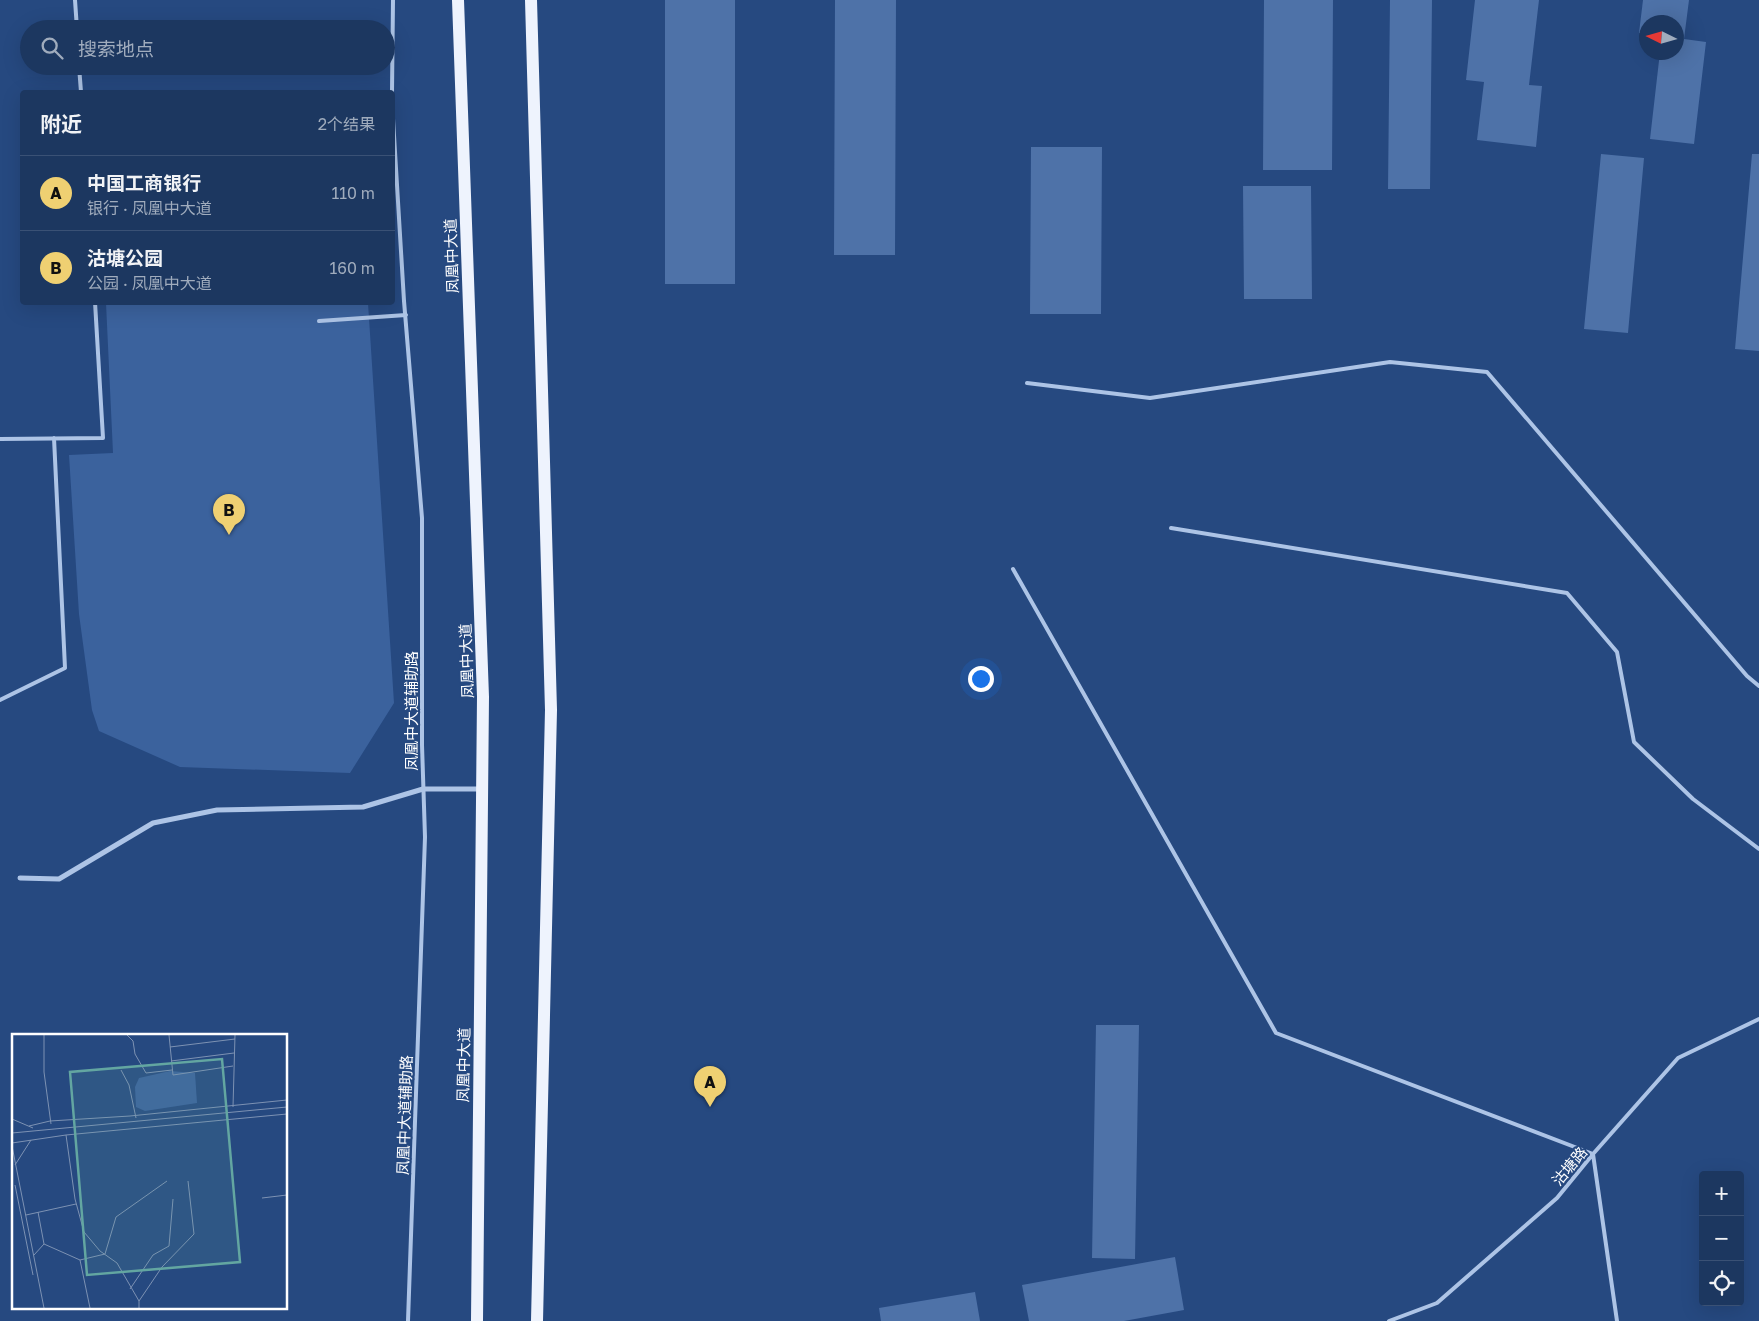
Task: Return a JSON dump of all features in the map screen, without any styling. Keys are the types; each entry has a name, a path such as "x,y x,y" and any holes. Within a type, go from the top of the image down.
{"main road":[{"name":"凤凰中大道","path":"458,0 483,697 477,1321"},
{"path":"531,0 551,710 537,1321"}],"street":[{"path":"20,878 59,879 153,823 217,810 363,807 423,789 482,789"}],"lane":[{"path":"75,0 76,20"},
{"path":"393,0 393,20"},
{"path":"80,75 81,90"},
{"path":"392,75 392,90"},
{"name":"凤凰中大道辅助路","path":"395,148 422,518 422,745 425,837 408,1321"},
{"path":"0,439 103,438 94,305"},
{"path":"319,321 406,315"},
{"path":"1027,382 1150,398 1390,362 1487,372 1747,676 1759,686"},
{"path":"0,700 65,668 54,438"},
{"path":"1171,528 1567,593 1616,652 1634,742 1693,799 1759,849"},
{"path":"1013,569 1276,1033 1593,1154 1617,1321"},
{"name":"沽塘路","path":"1388,1321 1437,1303 1557,1198 1593,1154 1678,1058 1759,1020"}],"shaded area":[{"path":"106,305 368,305 394,703 350,773 180,767 99,731 92,710 79,614 69,455 113,453"}],"building":[{"path":"665,0 735,0 735,284 665,284"},
{"path":"835,0 896,0 895,255 834,255"},
{"path":"1264,0 1333,0 1332,170 1263,170"},
{"path":"1390,0 1432,0 1430,189 1388,189"},
{"path":"1475,0 1539,0 1529,85 1542,86 1536,147 1477,140 1484,82 1466,80"},
{"path":"1643,0 1689,0 1684,39 1684,15 1641,15"},
{"path":"1684,39 1706,42 1694,144 1650,139 1659,60 1684,60"},
{"path":"1031,147 1102,147 1101,314 1030,314"},
{"path":"1601,154 1644,158 1628,333 1584,329"},
{"path":"1752,154 1759,154 1759,351 1735,349"},
{"path":"1243,186 1311,186 1312,299 1244,299"},
{"path":"1096,1025 1139,1025 1135,1259 1092,1258"},
{"path":"1175,1257 1184,1310 1124,1321 1029,1321 1022,1285"},
{"path":"975,1292 980,1321 881,1321 879,1308"}],"place":[{"name":"沽塘公园","path":"229,535"},
{"name":"中国工商银行","path":"710,1107"}]}
